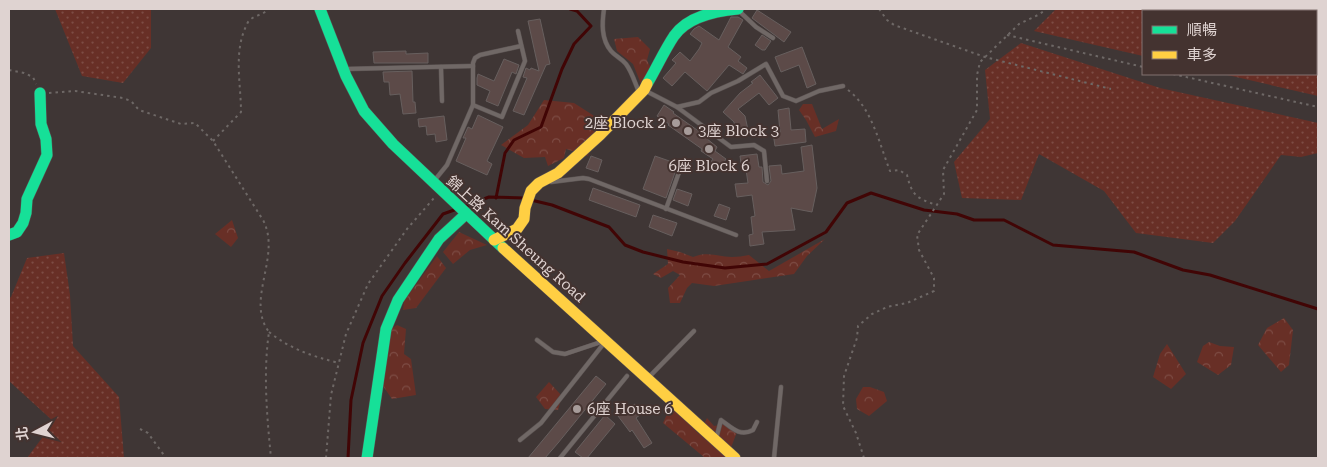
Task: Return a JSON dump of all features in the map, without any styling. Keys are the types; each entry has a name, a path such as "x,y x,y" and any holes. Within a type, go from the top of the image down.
{"street":[{"name":"錦上路 Kam Sheung Road","path":"320,9 343,69 364,111 393,144 436,187 649,378 735,458"},
{"path":"494,240 517,229 524,219 525,208 535,187 558,173 600,135 642,92 675,34 693,20 716,11 738,9"},
{"path":"9,235 17,232 24,223 27,199 39,177 47,155 46,139 41,124 40,93"},
{"path":"367,458 386,329 398,300 439,239 464,212"}],"lane":[{"path":"604,9 602,22 606,42 612,52 628,68 642,92 677,107 732,148 754,145 764,151 767,180"},
{"path":"738,9 756,27 773,38"},
{"path":"473,105 502,117 525,61 518,31"},
{"path":"436,187 473,105 473,66 475,58 480,55 521,46"},
{"path":"677,107 699,102 766,64 782,96 796,101 819,91 843,86"},
{"path":"343,69 473,66"},
{"path":"441,67 442,101"},
{"path":"666,209 683,161"},
{"path":"535,187 583,178 736,236"},
{"path":"649,378 694,331"},
{"path":"537,340 553,352 565,354 606,340"},
{"path":"520,440 541,423 606,340"},
{"path":"560,458 627,376"},
{"path":"774,458 781,387"},
{"path":"716,440 722,420 743,434 753,430 757,422"}],"path":[{"path":"213,141 241,112 238,61 241,46 247,24 252,18 266,12 268,9"},
{"path":"879,9 887,20 894,25 985,57 1111,89"},
{"path":"864,458 856,433 843,406 844,376 857,338 858,326 872,314 887,307 907,303 934,291 934,278 919,250 917,235 944,194 943,170 977,110 977,75 980,62 1019,24 1046,9"},
{"path":"1007,35 1142,67"},
{"path":"9,70 24,72 33,77 40,93 75,91 123,98 131,101 138,110 181,124 196,123 213,141 267,228 269,252 260,304 264,325 284,344 306,354 339,363"},
{"path":"1177,75 1318,107"},
{"path":"843,86 858,97 870,119 890,171 899,170 907,176 911,189 918,198 936,205"},
{"path":"326,458 331,395 346,334 368,284 436,187"},
{"path":"270,332 267,344 266,406 271,458"},
{"path":"140,429 148,433 166,458"}],"green space":[{"path":"55,9 151,9 151,48 123,83 82,76"},
{"path":"1056,9 1318,9 1318,96 1227,75 1317,75 1317,10 1142,10 1142,56 1034,31"},
{"path":"638,37 650,49 647,60 655,77 641,84 633,64 617,51 614,39"},
{"path":"1021,43 1160,88 1318,123 1318,153 1301,157 1281,155 1235,221 1213,243 1136,233 1104,191 1039,154 1021,200 962,198 954,162 990,119 985,70"},
{"path":"544,100 574,103 599,119 588,156 566,149 564,158 548,166 545,157 524,158 501,145 528,125"},
{"path":"803,104 812,104 822,129 839,119 836,131 815,137 799,110"},
{"path":"232,220 238,238 231,247 215,234"},
{"path":"459,232 487,245 470,250 453,264 443,252"},
{"path":"825,239 807,256 794,274 714,286 692,283 687,288 680,303 670,303 668,288 680,275 673,271 661,278 653,274 668,264 667,249 693,257 704,254 727,257 749,255 769,271"},
{"path":"64,253 70,295 73,346 119,397 124,458 27,458 54,422 9,381 9,298 27,258"},
{"path":"437,256 446,268 416,308 403,310 404,301"},
{"path":"1284,318 1293,330 1289,365 1281,372 1258,345 1267,328"},
{"path":"397,325 406,329 404,354 411,359 416,395 392,399 374,373 379,337"},
{"path":"1209,342 1220,346 1234,347 1231,365 1218,375 1197,362 1203,346"},
{"path":"1167,344 1186,374 1171,389 1153,377 1160,354"},
{"path":"549,382 562,396 558,410 545,409 536,397"},
{"path":"863,387 870,387 884,392 887,401 869,416 857,409 856,399"},
{"path":"671,405 699,434 707,418 714,426 724,424 737,432 727,458 705,458 663,423"}],"building":[{"path":"757,10 791,32 784,42 752,18"},
{"path":"731,17 738,17 743,20 728,47 741,57 738,61 747,68 743,74 729,65 707,91 685,72 672,86 663,78 676,63 672,60 680,52 690,61 699,49 702,43 690,34 694,29 699,26 719,40"},
{"path":"540,19 550,64 546,65 524,115 513,111 527,78 523,77 526,68 539,71 528,21"},
{"path":"762,35 771,41 765,50 755,45"},
{"path":"802,47 816,84 807,88 799,65 781,72 775,57"},
{"path":"406,51 406,54 428,53 428,63 374,63 373,52"},
{"path":"504,59 519,65 516,74 512,72 498,106 486,101 490,91 477,85 477,78 478,74 494,81"},
{"path":"412,71 413,102 415,102 416,113 403,114 400,94 390,95 389,82 384,82 383,72"},
{"path":"760,75 778,98 769,105 759,93 738,109 745,116 748,130 736,133 734,122 723,112"},
{"path":"664,105 707,137 717,147 715,151 726,159 719,170 710,163 713,159 701,151 702,149 657,116"},
{"path":"789,108 791,130 805,129 806,142 775,146 773,133 780,132 778,110"},
{"path":"478,115 503,127 487,161 492,164 487,175 456,161 466,138 463,138 468,127 472,129"},
{"path":"444,116 447,140 436,142 435,134 427,135 426,126 419,127 418,119"},
{"path":"812,145 817,188 812,212 791,208 795,230 762,232 764,244 750,246 749,235 753,234 751,217 755,216 752,195 737,197 735,184 748,183 745,163 741,163 740,156 757,154 759,167 762,167 763,182 768,185 771,181 769,166 781,165 782,174 804,171 801,147"},
{"path":"591,156 602,160 598,172 586,168"},
{"path":"655,156 678,164 666,198 643,189"},
{"path":"593,188 640,205 636,217 589,200"},
{"path":"677,189 692,194 688,206 673,200"},
{"path":"719,204 730,208 726,220 714,216"},
{"path":"653,215 677,223 672,236 649,227"},
{"path":"596,376 606,384 558,443 545,458 528,458"},
{"path":"635,404 641,414 636,418 652,443 644,448 632,430 630,432 618,416"},
{"path":"605,415 615,424 587,458 583,458 575,452"}],"waterway":[{"path":"496,198 505,153 514,140 541,127 562,69 574,44 591,26 577,11 570,9"},
{"path":"531,200 552,205 609,227 625,245 643,252 683,262 725,268 767,264 826,232 847,203 871,193 924,210 957,214 974,220 1004,220 1053,245 1134,252 1183,270 1210,275 1318,309"},
{"path":"463,207 489,197 525,198"},
{"path":"348,458 351,400 363,343 382,296 443,214 457,209"}],"traffic: fast":[{"path":"320,9 346,76 364,111 393,144 503,248"},
{"path":"647,84 670,42 680,29 703,16 738,9"},
{"path":"9,235 17,232 23,223 27,199 47,155 46,139 41,124 40,93"},
{"path":"367,458 386,329 398,300 439,239 466,214"}],"traffic: slow":[{"path":"494,240 517,229 524,219 525,208 531,191 539,183 558,173 600,135 644,90 647,84"},
{"path":"503,248 735,458"}],"place":[{"name":"2座 Block 2","path":"676,123"},
{"name":"3座 Block 3","path":"688,131"},
{"name":"6座 Block 6","path":"709,149"},
{"name":"6座 House 6","path":"577,409"}]}
